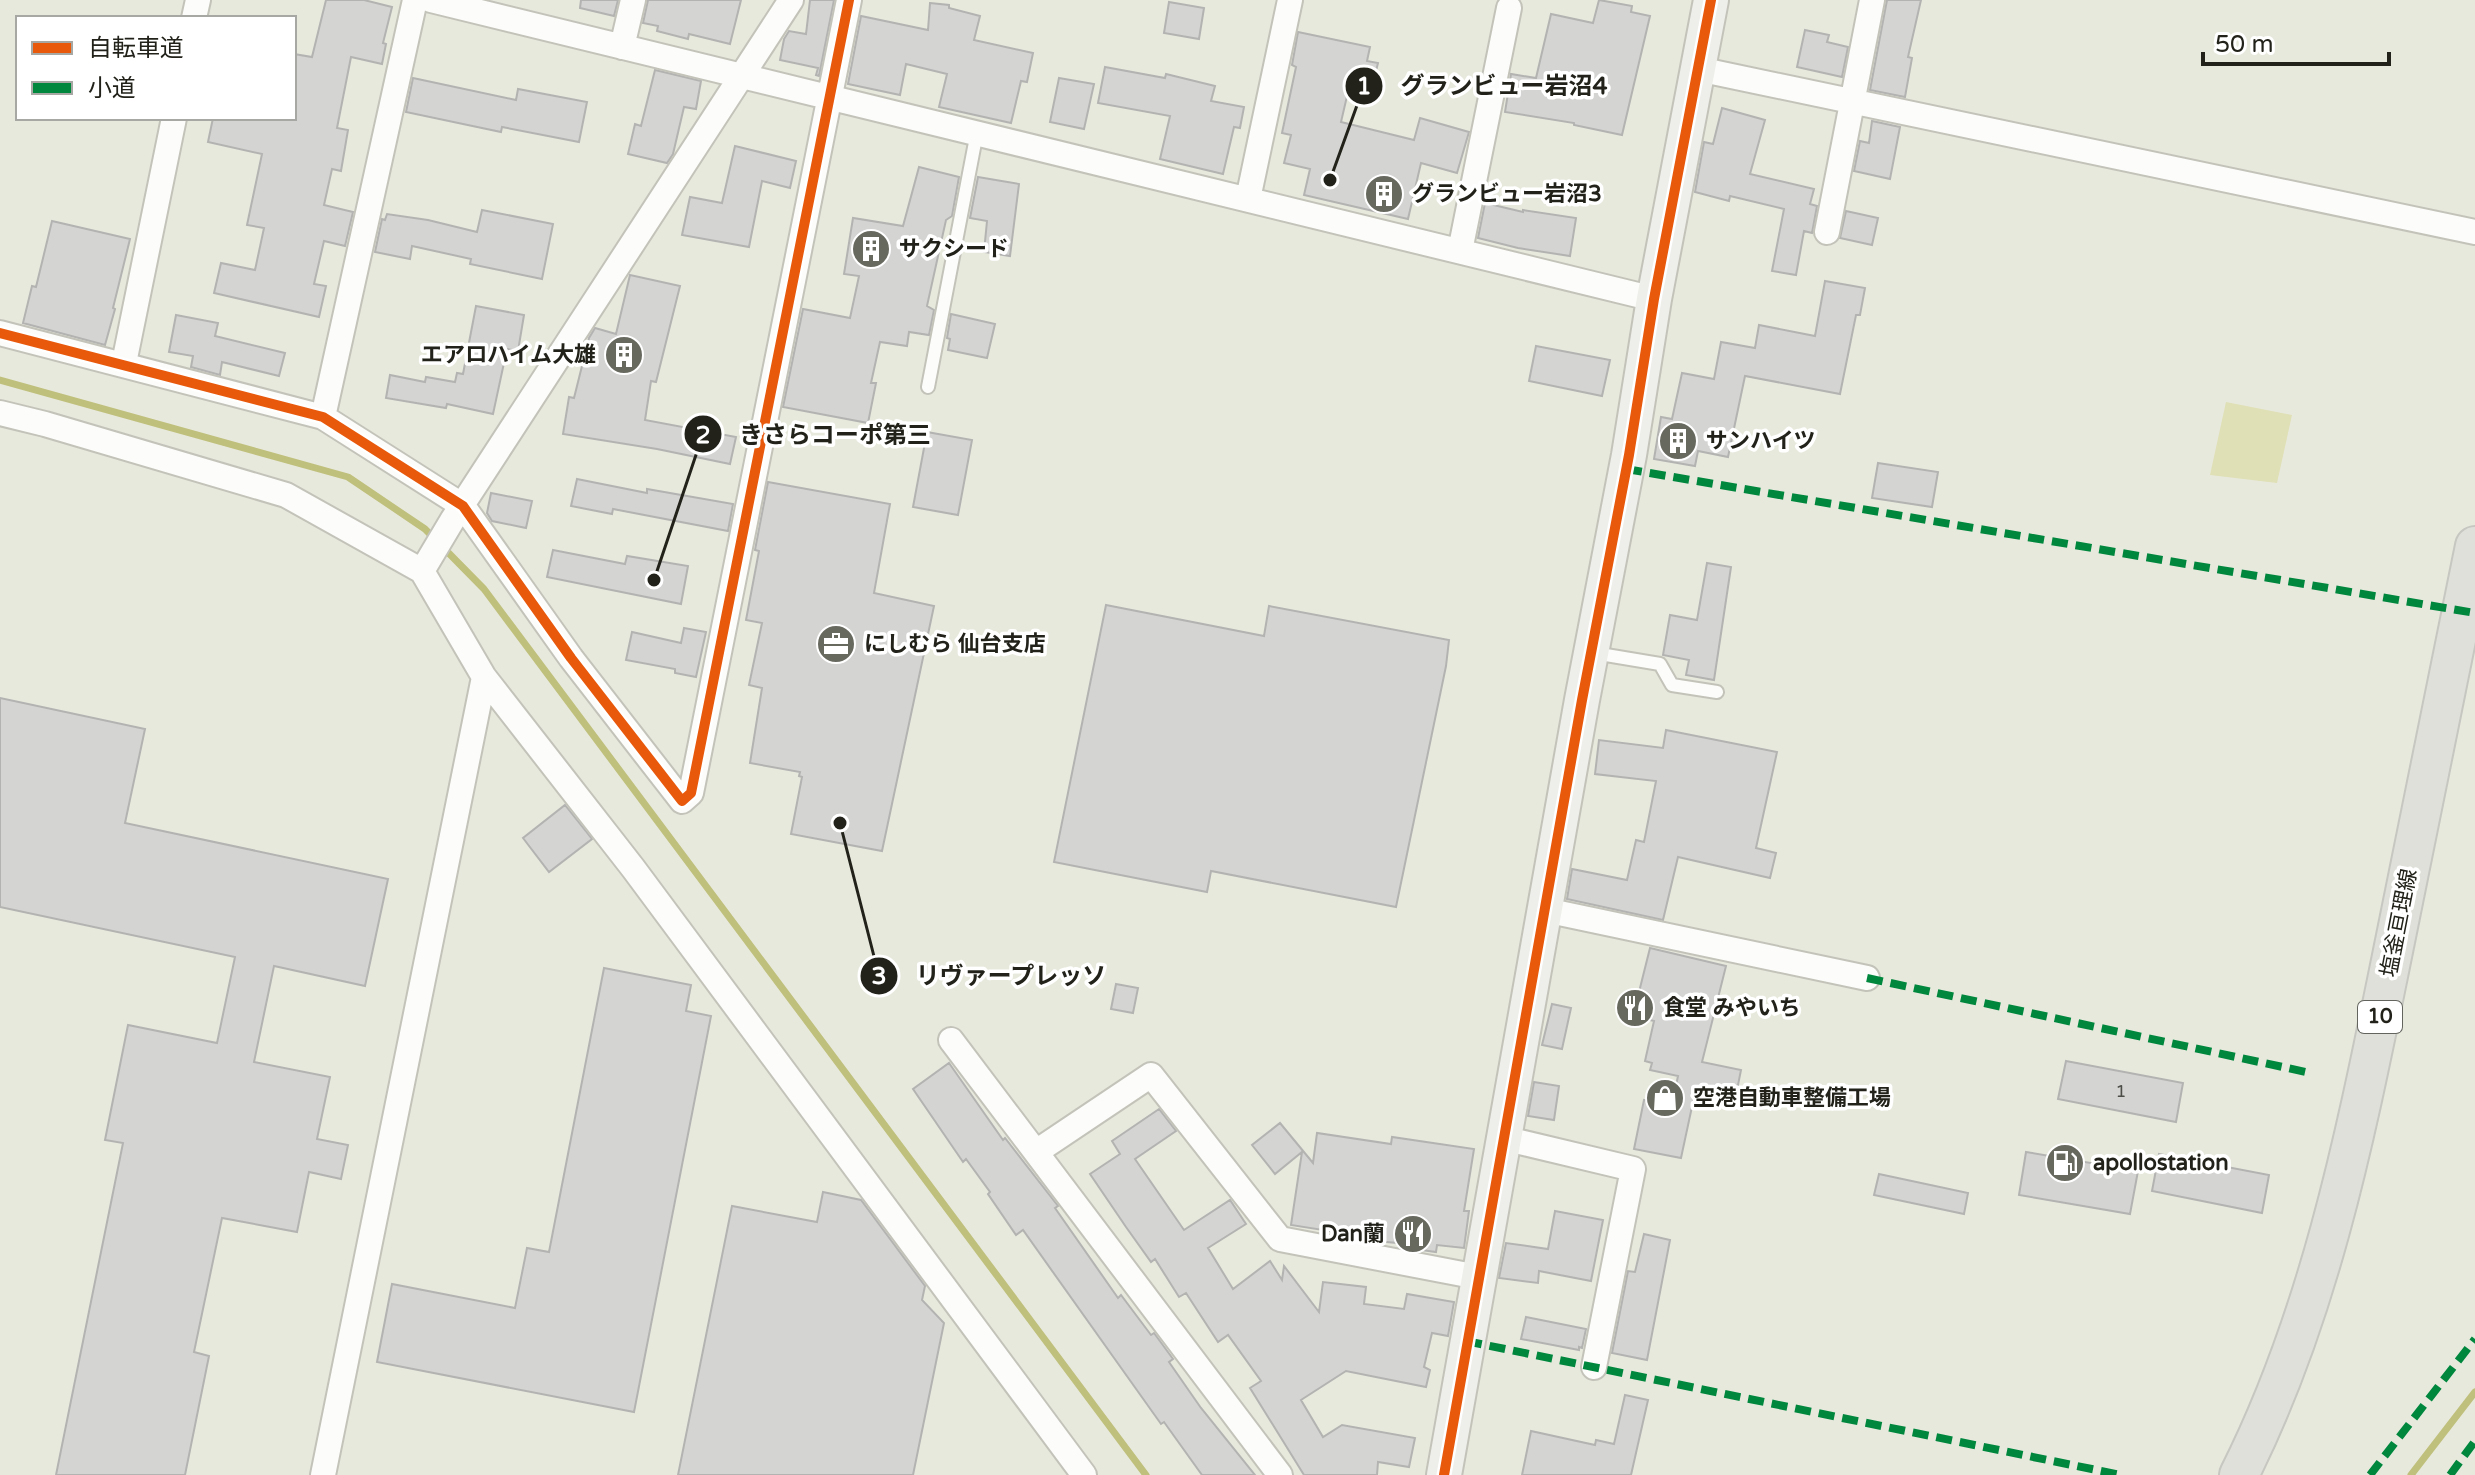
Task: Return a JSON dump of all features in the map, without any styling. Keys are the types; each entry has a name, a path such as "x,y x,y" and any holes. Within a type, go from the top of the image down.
{"main road":[{"name":"塩釜亘理線","path":"2239,1475 2290,1358 2316,1280 2357,1127 2475,546"}],"street":[{"path":"323,417 415,0"},
{"path":"431,0 1654,299"},
{"path":"622,47 633,0"},
{"path":"422,571 791,0"},
{"path":"0,333 323,417 458,512 682,801 691,793 849,0"},
{"path":"1248,199 1290,0"},
{"path":"1444,1475 1629,455 1654,299 1711,0"},
{"path":"1827,232 1872,0"},
{"path":"1460,251 1509,8"},
{"path":"1698,69 2475,232"},
{"path":"124,363 174,120"},
{"path":"0,413 286,495 422,571 484,677 642,881 1084,1475"},
{"path":"323,1475 484,677"},
{"path":"1545,910 1867,978"},
{"path":"951,1040 1280,1475"},
{"path":"1036,1152 1151,1075 1280,1239 1478,1277"},
{"path":"1503,1138 1633,1169 1594,1367"}],"lane":[{"path":"928,387 977,132"},
{"path":"1591,652 1660,664 1672,685 1717,692"}],"green space":[{"path":"2226,402 2292,415 2277,483 2210,475"}],"building":[{"path":"326,0 364,0 392,7 383,43 386,44 382,64 351,57 337,128 348,130 341,171 332,169 324,205 353,212 345,246 324,241 314,284 326,286 319,317 214,293 221,263 255,270 264,228 247,225 262,154 208,142 213,120 296,120 296,54 312,57"},
{"path":"581,0 618,0 614,16 580,8"},
{"path":"648,0 741,0 730,44 689,34 688,39 657,31 658,26 643,23"},
{"path":"810,0 834,0 819,76 816,75 818,68 780,60 784,39 789,31 806,34"},
{"path":"1599,0 1632,6 1631,12 1650,16 1622,135 1574,123 1505,112 1511,74 1536,78 1551,14 1593,23"},
{"path":"1887,0 1921,0 1908,57 1912,58 1905,97 1870,90"},
{"path":"1169,2 1204,8 1199,39 1164,33"},
{"path":"930,3 949,5 949,8 980,16 974,40 1033,53 1027,82 1021,81 1011,123 939,107 947,74 906,64 900,95 848,84 861,16 928,30"},
{"path":"1805,30 1829,35 1827,42 1848,47 1842,77 1797,67"},
{"path":"1298,32 1370,47 1367,61 1378,63 1373,83 1351,79 1341,122 1414,140 1420,118 1469,132 1457,173 1421,163 1408,219 1304,195 1310,169 1284,163 1291,135 1282,133 1296,67 1292,65"},
{"path":"1105,67 1165,78 1166,74 1215,86 1211,101 1244,107 1240,128 1234,127 1223,174 1160,159 1170,116 1098,103"},
{"path":"655,70 701,81 696,109 684,107 673,154 667,163 628,154 635,124 641,126"},
{"path":"413,78 516,100 518,89 587,102 579,142 502,127 501,132 406,112"},
{"path":"1059,78 1094,84 1084,129 1050,122"},
{"path":"1722,108 1765,120 1750,174 1814,189 1810,204 1817,206 1812,233 1804,231 1796,275 1772,271 1784,209 1730,196 1729,201 1695,192 1704,142 1713,144"},
{"path":"1872,121 1900,127 1890,179 1854,171 1860,141 1869,143"},
{"path":"735,146 796,161 790,188 762,181 749,247 682,235 690,197 722,203"},
{"path":"919,167 959,177 952,216 946,220 927,306 934,310 929,335 909,332 907,346 880,342 871,383 876,383 868,423 783,407 803,309 850,318 859,276 844,274 853,218 903,226"},
{"path":"978,177 1019,184 1010,256 984,252 987,221 970,218"},
{"path":"1485,203 1523,212 1576,218 1570,256 1478,238"},
{"path":"482,210 553,224 542,279 470,264 471,259 412,246 410,259 375,252 382,219 385,220 387,214 477,232"},
{"path":"1846,211 1878,218 1872,245 1840,238"},
{"path":"52,221 130,239 105,345 23,323 32,286 36,287"},
{"path":"630,275 680,286 656,382 651,381 645,420 736,437 730,464 563,434 569,397 574,398 589,338 595,328 616,334"},
{"path":"1825,281 1865,288 1860,315 1856,315 1840,394 1745,376 1728,457 1698,451 1695,466 1654,459 1661,417 1672,419 1682,373 1714,379 1721,342 1755,348 1759,325 1815,336"},
{"path":"476,306 524,315 518,351 507,349 493,414 447,404 446,408 386,398 390,375 425,382 426,377 455,382 457,373 463,374"},
{"path":"951,314 995,324 987,358 948,350"},
{"path":"176,315 218,323 215,336 285,353 279,376 222,362 220,375 191,367 193,356 169,352"},
{"path":"1536,346 1610,360 1602,396 1529,381"},
{"path":"927,432 972,440 958,515 913,507"},
{"path":"1878,463 1938,472 1932,507 1872,498"},
{"path":"577,479 647,493 647,489 733,504 728,531 613,509 612,514 571,506"},
{"path":"768,482 890,504 874,593 934,606 882,851 791,834 802,777 799,776 800,772 750,763 762,688 749,685 762,623 746,620"},
{"path":"491,493 532,501 526,528 492,521 487,513"},
{"path":"553,550 625,564 627,556 688,566 681,604 547,577"},
{"path":"1707,563 1731,567 1714,680 1686,675 1689,660 1663,655 1670,615 1697,620"},
{"path":"1106,605 1264,636 1269,606 1449,640 1396,907 1211,871 1207,892 1054,862"},
{"path":"684,628 706,632 696,677 675,673 675,669 626,660 632,632 681,643"},
{"path":"0,698 145,729 125,823 388,879 365,986 274,966 254,1062 330,1077 317,1139 348,1145 341,1179 309,1172 297,1232 222,1218 194,1352 209,1356 185,1475 56,1475 123,1143 105,1140 128,1025 217,1043 235,957 0,907"},
{"path":"1666,730 1777,752 1756,848 1776,853 1770,878 1678,857 1663,920 1567,899 1572,869 1627,880 1636,840 1644,842 1656,781 1595,774 1599,740 1663,748"},
{"path":"565,805 592,839 549,872 523,838"},
{"path":"1650,948 1726,966 1702,1062 1741,1070 1736,1095 1696,1088 1681,1158 1634,1149 1644,1100 1672,1105 1678,1076 1650,1070 1652,1063 1645,1061 1654,1021 1633,1016"},
{"path":"604,968 691,985 686,1011 711,1016 634,1412 377,1362 392,1284 515,1308 527,1248 549,1252"},
{"path":"1116,984 1138,988 1133,1013 1111,1009"},
{"path":"1552,1004 1571,1008 1562,1049 1542,1045"},
{"path":"2066,1061 2183,1083 2176,1122 2058,1099"},
{"path":"949,1063 1003,1140 1005,1138 1058,1206 1055,1208 1118,1298 1121,1295 1151,1335 1154,1333 1173,1359 1169,1362 1201,1408 1255,1475 1202,1475 1164,1422 1161,1424 1023,1230 1016,1235 988,1194 990,1192 966,1159 963,1162 913,1089"},
{"path":"1534,1082 1559,1086 1554,1120 1528,1116"},
{"path":"1159,1109 1176,1131 1135,1159 1184,1230 1230,1200 1246,1224 1208,1248 1233,1289 1270,1261 1282,1280 1284,1266 1319,1312 1323,1282 1366,1287 1364,1304 1404,1309 1407,1294 1454,1302 1448,1336 1432,1333 1424,1367 1430,1370 1426,1387 1346,1371 1301,1400 1323,1437 1342,1425 1415,1438 1409,1467 1378,1462 1377,1475 1304,1475 1250,1388 1261,1381 1228,1335 1218,1342 1186,1293 1179,1297 1155,1259 1151,1262 1126,1227 1090,1174 1120,1154 1112,1141"},
{"path":"1280,1123 1313,1163 1317,1133 1391,1144 1392,1137 1474,1149 1464,1211 1469,1211 1464,1248 1437,1245 1436,1252 1407,1248 1408,1244 1365,1240 1355,1238 1355,1235 1291,1225 1302,1152 1275,1174 1252,1145"},
{"path":"2026,1152 2138,1171 2130,1214 2019,1195"},
{"path":"2159,1154 2269,1175 2262,1213 2152,1191"},
{"path":"1879,1174 1968,1193 1964,1214 1874,1195"},
{"path":"823,1192 861,1200 925,1286 922,1300 944,1323 913,1475 678,1475 732,1206 817,1222"},
{"path":"1555,1211 1603,1220 1591,1281 1539,1271 1538,1283 1499,1278 1506,1243 1548,1249"},
{"path":"1644,1234 1670,1240 1647,1360 1612,1353 1628,1271 1635,1272"},
{"path":"1526,1317 1586,1329 1582,1348 1579,1347 1579,1350 1521,1339"},
{"path":"1625,1395 1648,1400 1631,1475 1522,1475 1531,1431 1595,1445 1596,1440 1614,1444"}],"waterway":[{"path":"0,380 348,477 425,529 484,589 1146,1475"},
{"path":"2411,1475 2475,1392"}],"marked path":[{"path":"1626,469 2475,613"},
{"path":"1867,978 2306,1072"},
{"path":"2370,1475 2475,1339"},
{"path":"1466,1341 2121,1475"},
{"path":"2450,1475 2475,1441"}],"cycle path":[{"path":"0,333 323,417 463,506 571,658 682,801 691,793 849,0"},
{"path":"1444,1475 1582,700 1629,455 1654,299 1711,0"}],"place":[{"name":"グランビュー岩沼4","path":"1330,180"},
{"name":"グランビュー岩沼3","path":"1384,194"},
{"name":"サクシード","path":"871,249"},
{"name":"エアロハイム大雄","path":"624,355"},
{"name":"サンハイツ","path":"1678,441"},
{"name":"きさらコーポ第三","path":"654,580"},
{"name":"にしむら 仙台支店","path":"836,644"},
{"name":"リヴァープレッソ","path":"840,823"},
{"name":"食堂 みやいち","path":"1635,1008"},
{"name":"空港自動車整備工場","path":"1665,1098"},
{"name":"apollostation","path":"2065,1163"},
{"name":"Dan蘭","path":"1413,1234"}]}
